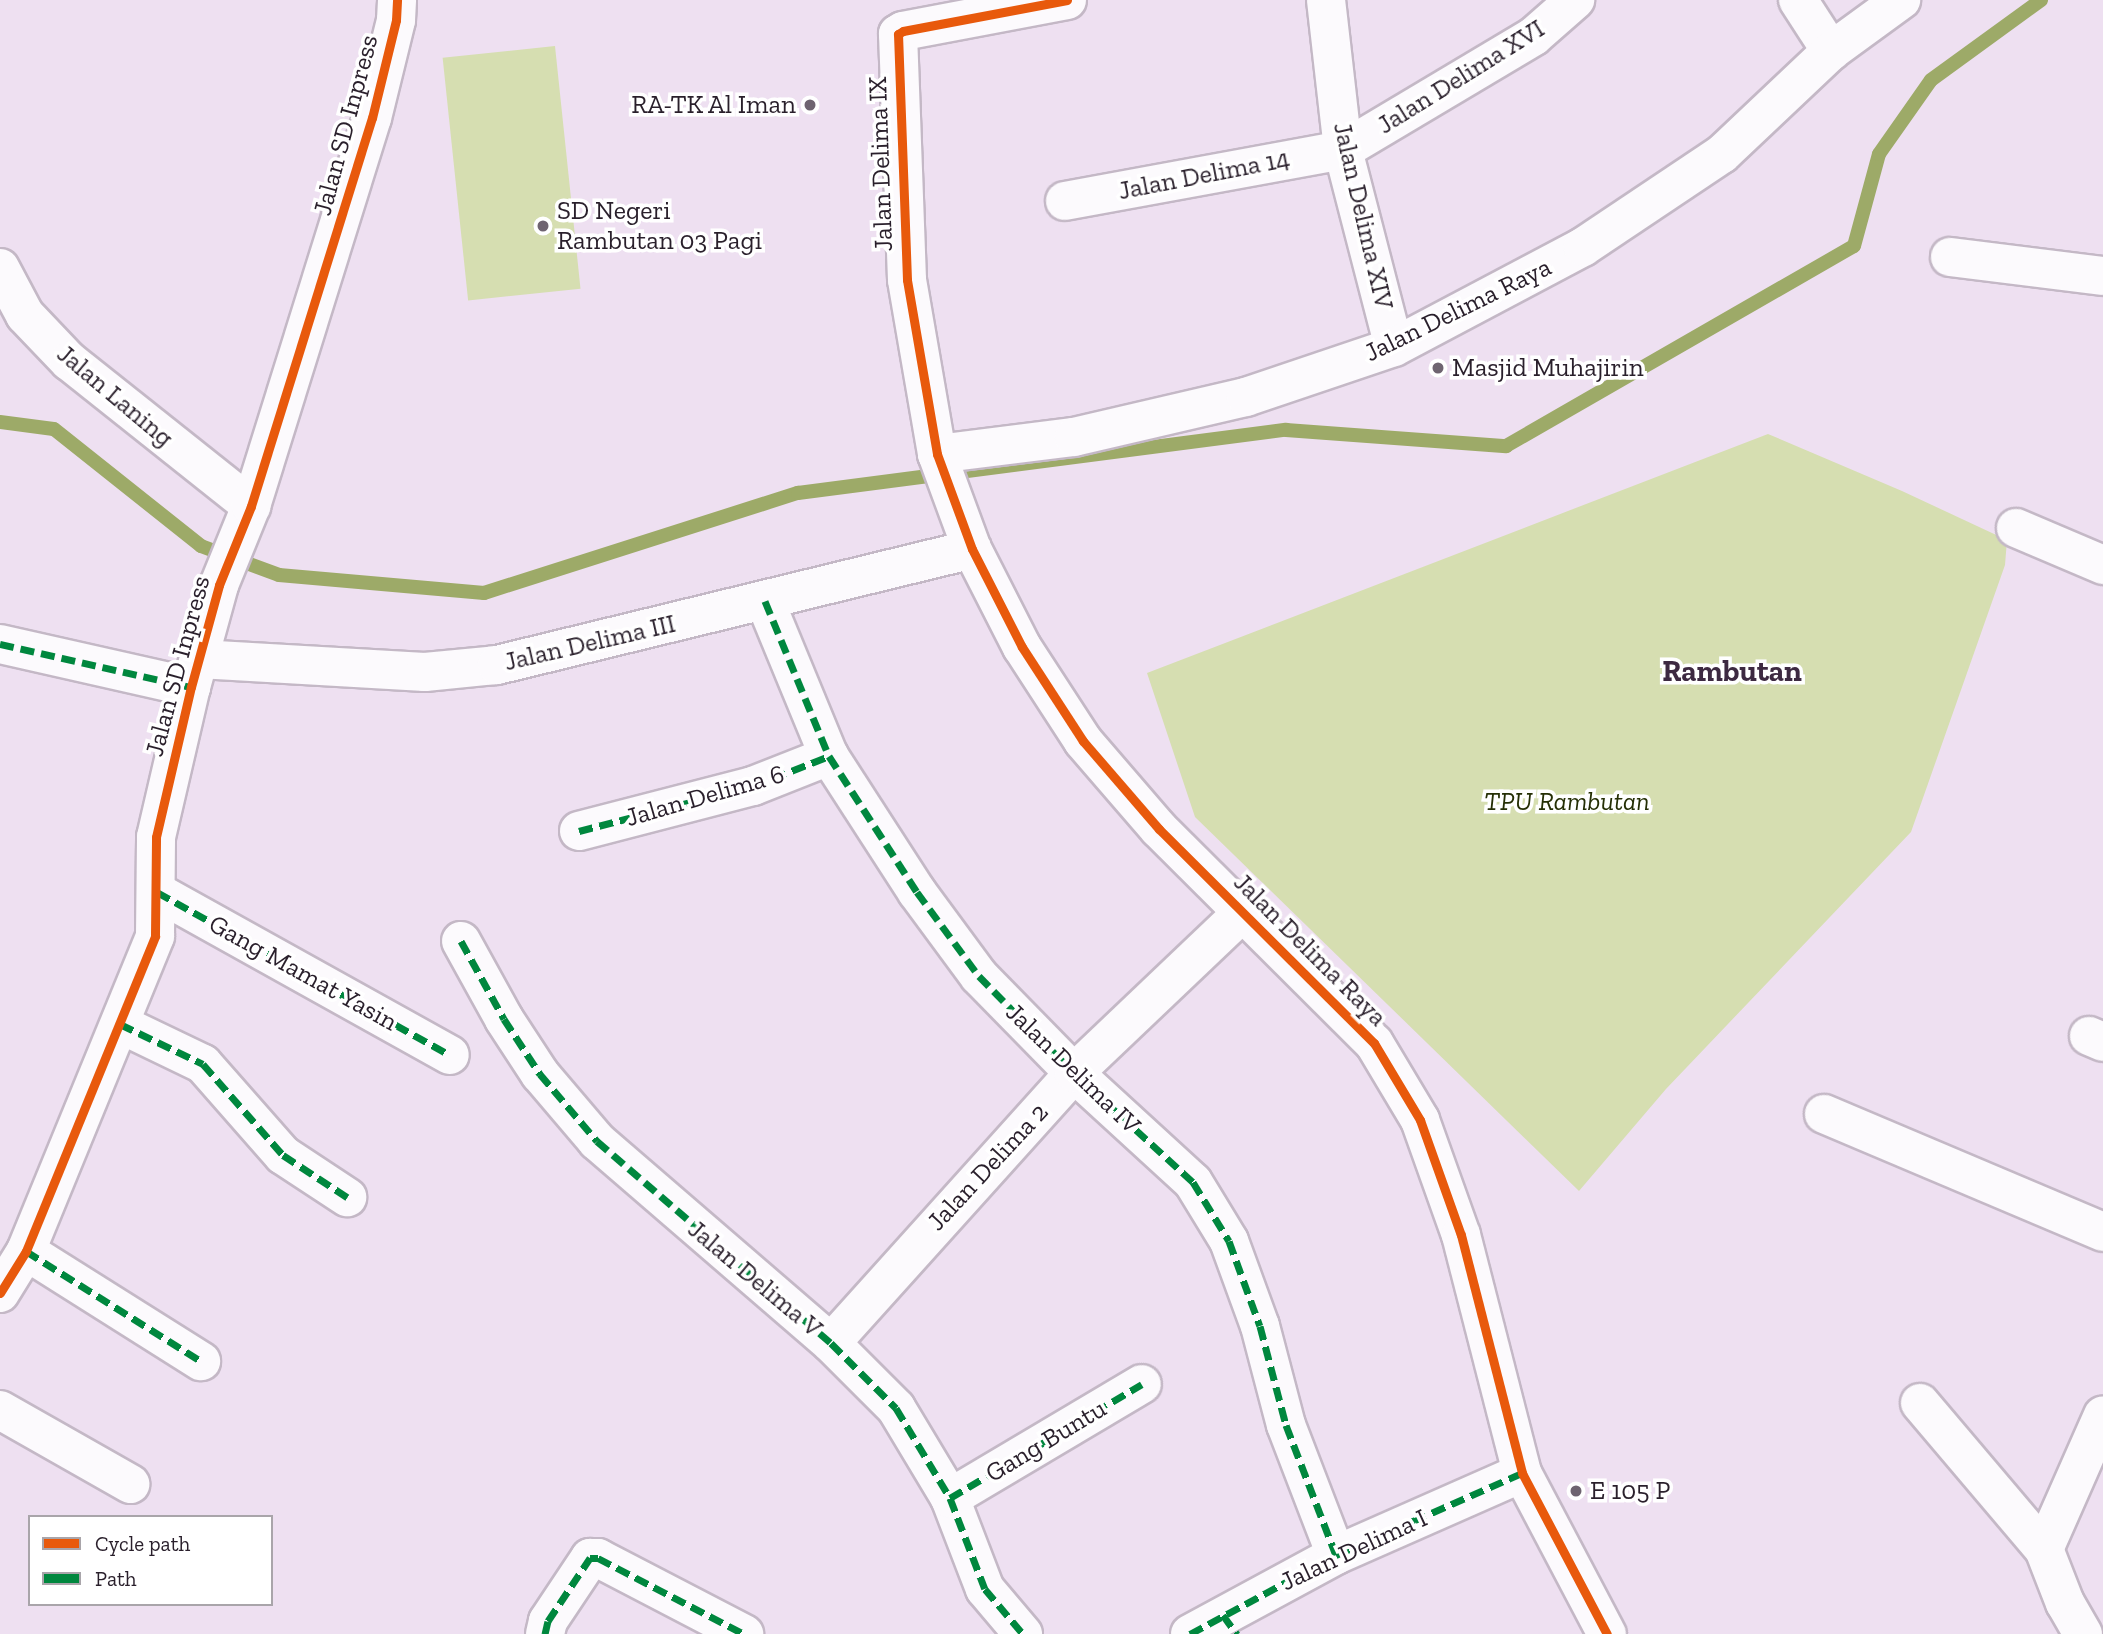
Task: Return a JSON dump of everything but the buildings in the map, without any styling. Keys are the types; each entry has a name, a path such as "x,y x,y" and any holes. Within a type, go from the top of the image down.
{"street":[{"name":"Jalan SD Inpress","path":"0,1293 26,1251 155,936 156,837 195,673 219,585 244,522 369,131 396,20 397,0"},
{"name":"Jalan Delima IX","path":"939,457 906,280 897,41 903,31 1067,0"},
{"name":"Jalan Delima XIV","path":"1326,0 1343,150 1394,347"},
{"name":"Jalan Delima XVI","path":"1343,150 1534,36 1575,0"},
{"path":"1798,0 1831,51"},
{"name":"Jalan Delima Raya","path":"1607,1634 1522,1473 1461,1235 1420,1121 1374,1044 1159,829 1083,741 1022,647 972,549 939,457 1074,438 1246,397 1394,347 1583,247 1711,162 1831,51 1901,0"},
{"name":"Jalan Delima 14","path":"1065,201 1343,150"},
{"path":"1950,257 2103,276"},
{"name":"Jalan Laning","path":"0,268 25,316 69,362 244,522"},
{"path":"2016,528 2103,565"},
{"name":"Jalan Delima III","path":"0,644 195,673 425,672 497,666 972,549"},
{"name":"Jalan Delima IV","path":"765,601 829,756 917,891 979,976 1074,1073 1193,1182 1229,1241 1260,1326 1286,1425 1336,1555"},
{"name":"Jalan Delima 6","path":"579,831 753,786 829,756"},
{"name":"Gang Mamat Yasin","path":"157,892 450,1055"},
{"name":"Jalan Delima 2","path":"831,1343 1074,1073 1243,912"},
{"name":"Jalan Delima V","path":"461,941 504,1019 540,1074 597,1141 831,1343 896,1408 950,1498 985,1589 1023,1634"},
{"path":"120,1024 202,1064 283,1155 347,1197"},
{"path":"1824,1114 2103,1232"},
{"path":"26,1251 201,1361"},
{"name":"Gang Buntu","path":"950,1498 1142,1384"},
{"path":"1920,1403 2044,1549 2065,1603 2083,1634"},
{"path":"0,1410 130,1484"},
{"path":"2044,1549 2103,1415"},
{"name":"Jalan Delima I","path":"1190,1634 1230,1624 1336,1555 1522,1473"},
{"path":"545,1634 548,1621 590,1558 598,1559 744,1634"}],"green space":[{"path":"555,46 581,289 468,300 443,58"},
{"name":"TPU Rambutan","path":"1768,434 1902,491 2007,540 2005,565 1911,832 1666,1089 1579,1191 1195,817 1147,673"}],"waterway":[{"path":"0,422 54,429 201,546 279,575 484,593 798,493 1286,430 1506,446 1854,246 1879,154 1931,80 2041,0"}],"marked path":[{"path":"765,601 829,756 917,892 979,976 1074,1073 1193,1182 1229,1241 1260,1326 1286,1425 1336,1555"},
{"path":"0,644 191,687"},
{"path":"579,831 753,786 829,756"},
{"path":"157,892 450,1055"},
{"path":"461,941 504,1019 540,1074 597,1141 831,1343 896,1408 950,1498 985,1589 1023,1634"},
{"path":"120,1024 203,1064 283,1155 347,1197"},
{"path":"26,1251 201,1361"},
{"path":"950,1498 1142,1384"},
{"path":"1190,1634 1336,1555 1522,1473"},
{"path":"545,1634 548,1621 590,1558 598,1558 744,1634"},
{"path":"1223,1615 1237,1634"}],"cycle path":[{"path":"0,1293 26,1251 155,936 156,837 191,687 219,585 251,506 372,118 396,20 397,0"},
{"path":"1067,0 898,34 907,280 937,454 972,549 1022,647 1083,741 1159,829 1374,1043 1420,1120 1461,1235 1522,1473 1607,1634"}],"place":[{"name":"RA-TK Al Iman","path":"810,105"},
{"name":"SD Negeri Rambutan 03 Pagi","path":"543,226"},
{"name":"Masjid Muhajirin","path":"1438,368"},
{"name":"E 105 P","path":"1576,1491"}],"district":[{"name":"Rambutan","path":"1732,671"}]}
